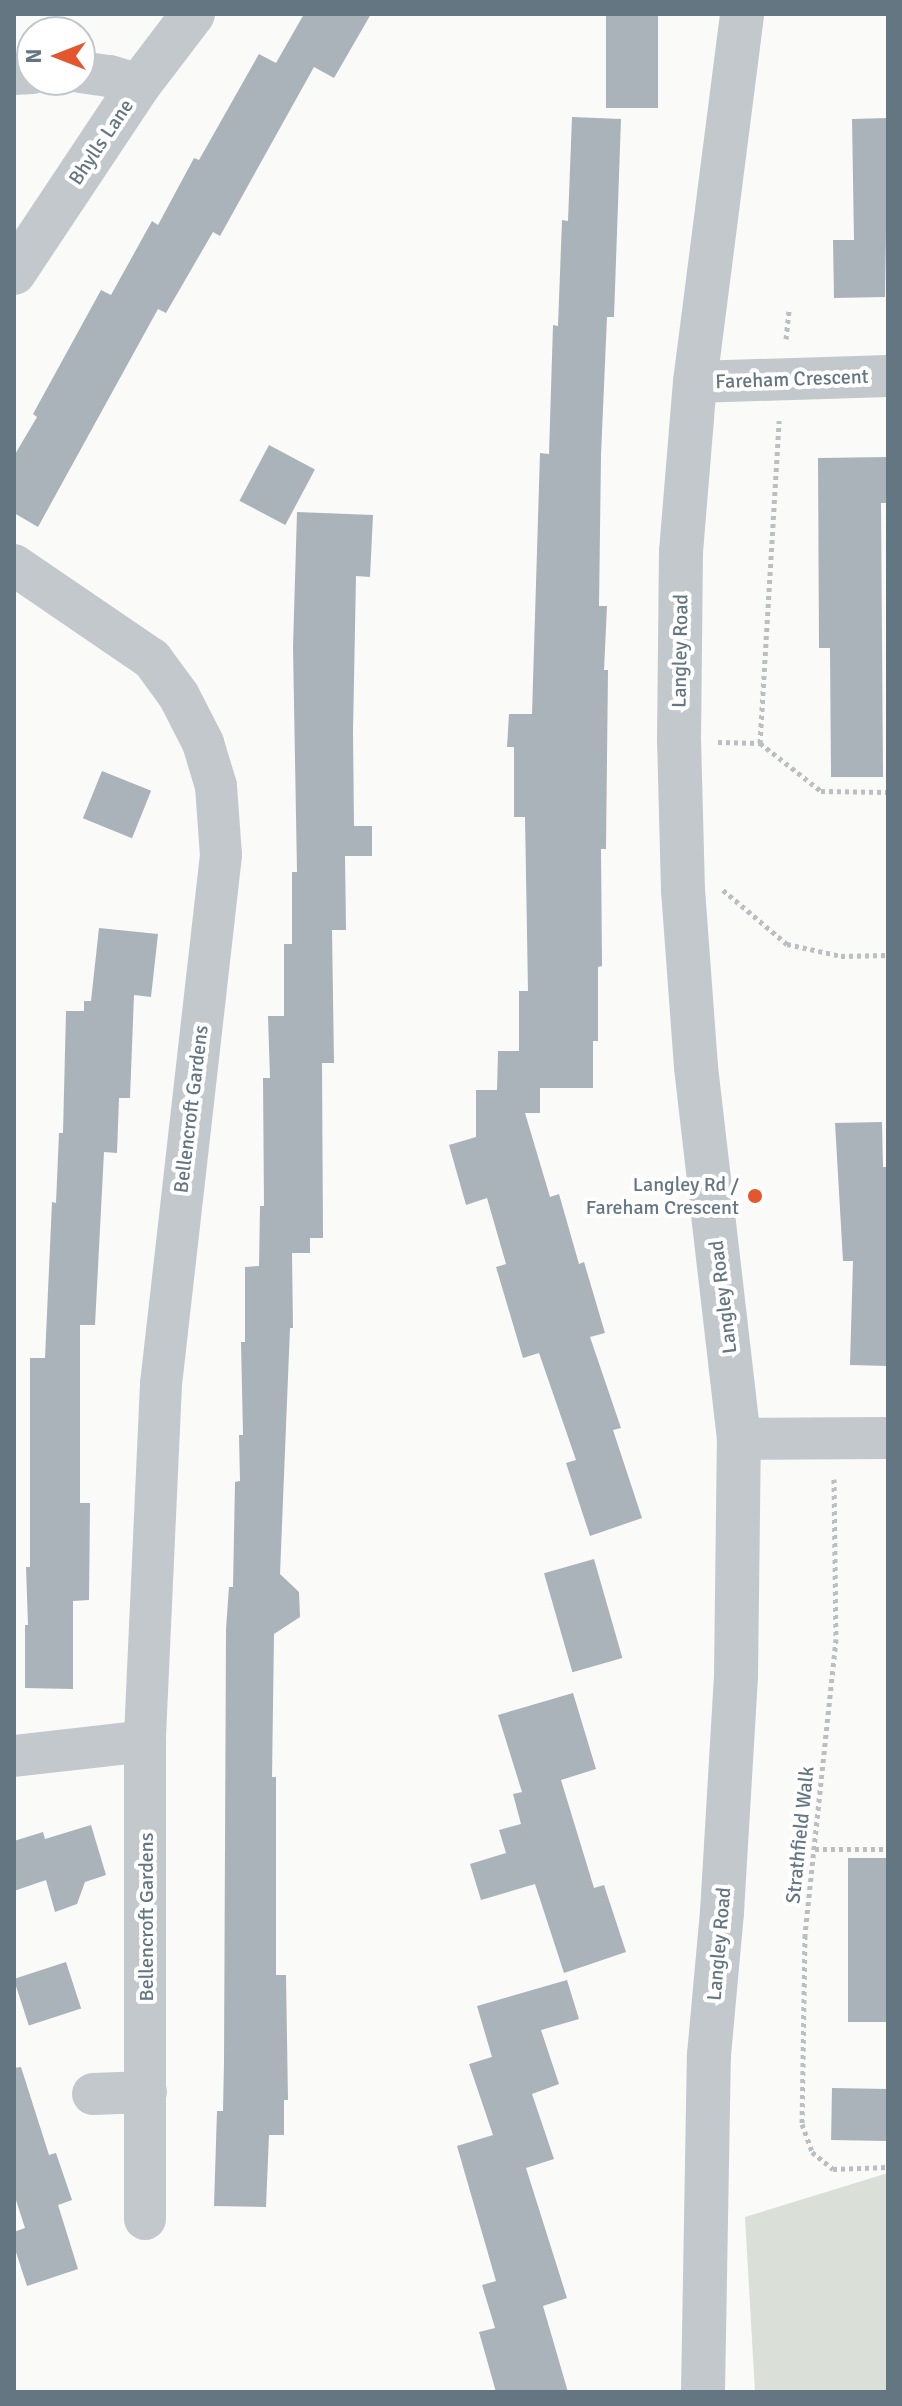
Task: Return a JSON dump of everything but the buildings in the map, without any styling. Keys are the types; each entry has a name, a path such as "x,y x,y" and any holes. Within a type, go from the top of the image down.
{"street":[{"name":"Bhylls Lane","path":"14,273 139,85 193,14"},
{"name":"Langley Road","path":"703,2392 709,2055 722,1912 736,1676 739,1439 696,1067 683,891 679,741 681,552 695,382 742,14"},
{"path":"96,74 139,85"},
{"name":"Fareham Crescent","path":"695,382 888,376"},
{"name":"Bellencroft Gardens","path":"14,565 152,659 179,696 203,743 216,786 221,855 161,1384 145,1741 145,2219"},
{"path":"739,1439 888,1438"},
{"path":"14,1756 145,1741"},
{"path":"93,2094 146,2092"}],"path":[{"path":"760,743 781,377"},
{"path":"679,741 760,743 821,791 888,792"},
{"path":"683,891 726,890 787,944 841,956 888,955"},
{"name":"Strathfield Walk","path":"833,1438 836,1639 805,1935 802,2124 812,2152 833,2169 888,2167"},
{"path":"815,1849 888,1849"}],"shaded area":[{"path":"888,2173 888,2392 755,2392 745,2217"}],"place":[{"name":"Langley Rd / Fareham Crescent","path":"755,1196"}]}
